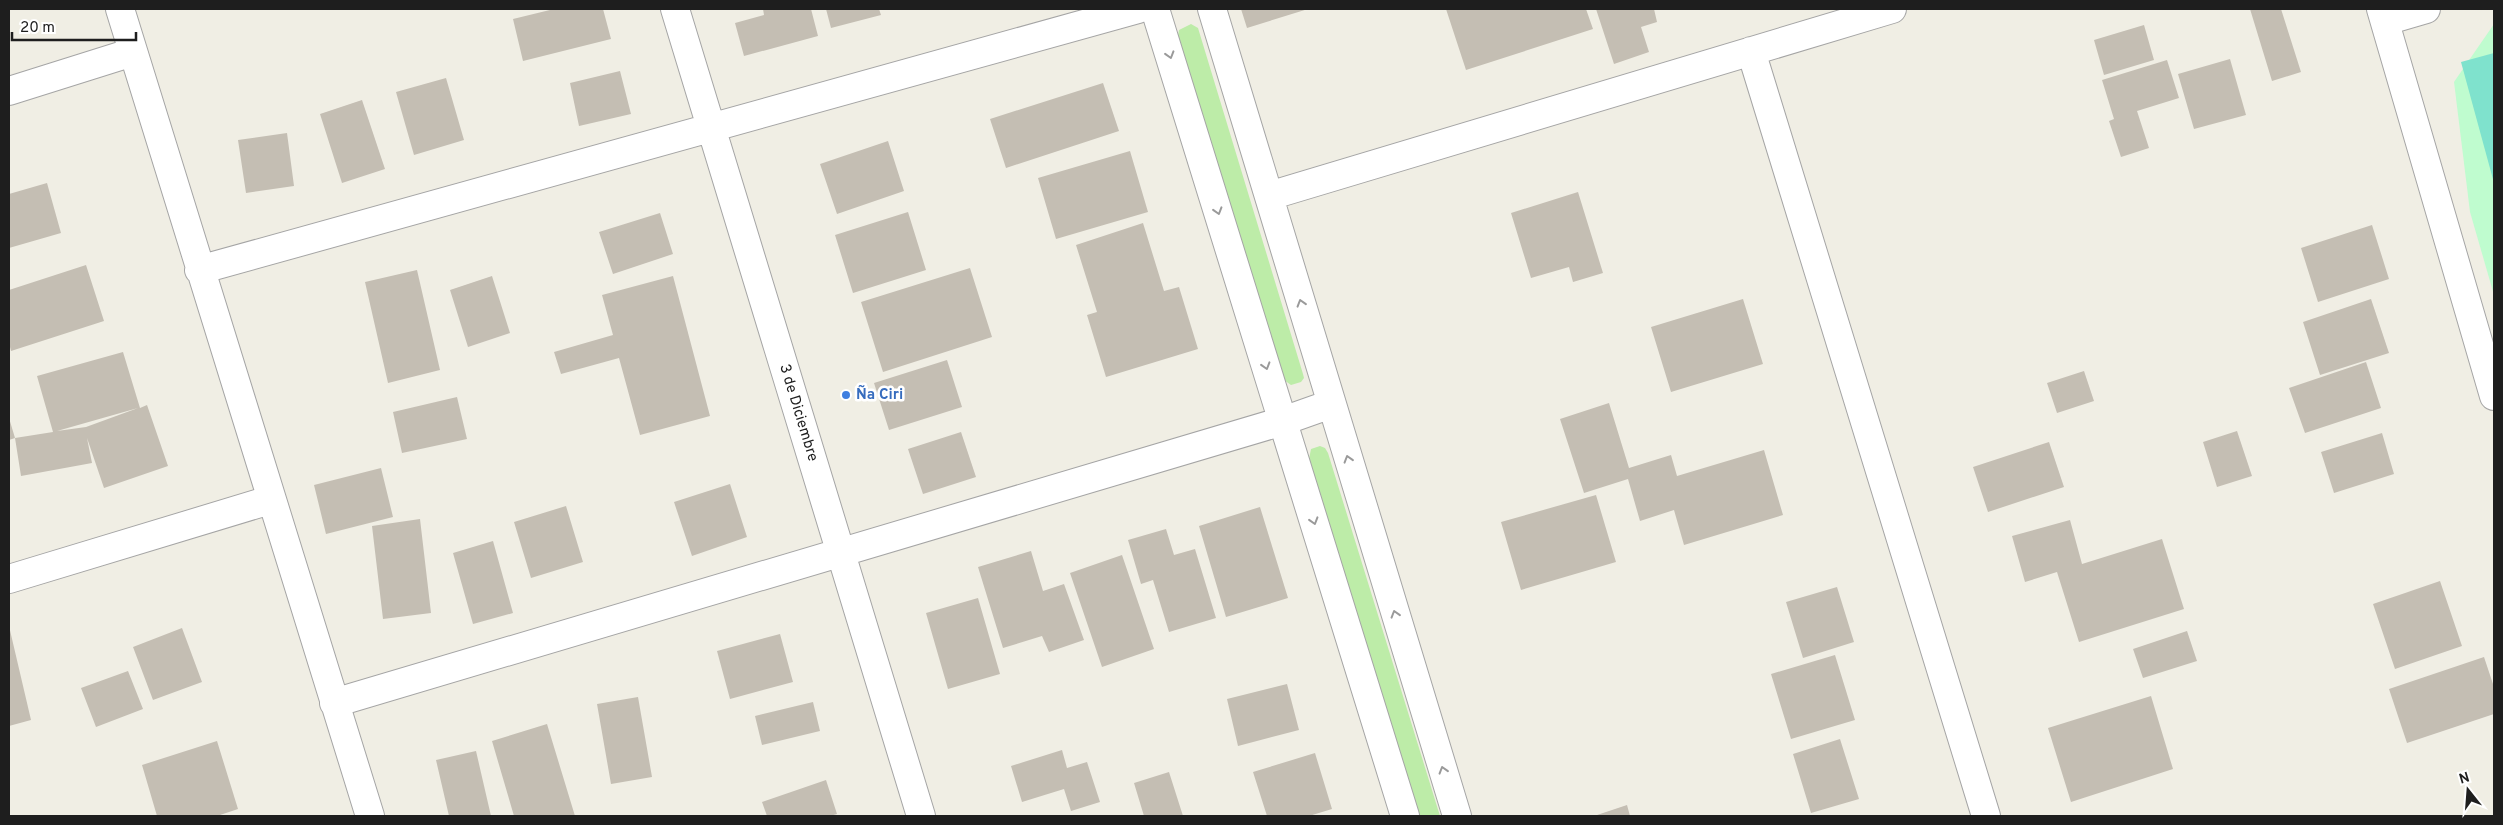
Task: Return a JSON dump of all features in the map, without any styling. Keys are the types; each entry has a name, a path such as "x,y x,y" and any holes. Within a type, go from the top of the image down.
{"street":[{"path":"120,9 270,500 370,816"},
{"name":"3 de Diciembre","path":"675,9 921,816"},
{"path":"199,270 1138,9"},
{"path":"1155,9 1405,816"},
{"path":"1212,9 1457,816"},
{"path":"1268,196 1892,9"},
{"path":"2426,9 2383,15 2494,396"},
{"path":"1751,51 1986,816"},
{"path":"9,90 133,52"},
{"path":"334,703 1282,421 1331,404"},
{"path":"9,579 270,500"}],"green space":[{"path":"1191,24 1198,28 1303,374 1304,378 1301,382 1291,385 1284,380 1178,35 1179,30"},
{"path":"2494,24 2494,295 2470,212 2454,82"},
{"path":"1320,446 1325,448 1328,453 1440,816 1416,816 1309,459 1311,449"}],"shaded area":[{"path":"2494,53 2494,183 2461,62"}],"building":[{"path":"554,9 603,9 611,39 523,61 513,19"},
{"path":"763,9 811,9 818,36 744,56 735,23 764,15"},
{"path":"826,9 879,9 881,15 831,28"},
{"path":"1241,9 1308,9 1247,28"},
{"path":"1446,9 1586,9 1593,29 1466,70"},
{"path":"1596,9 1654,9 1657,22 1641,27 1649,52 1614,64"},
{"path":"2250,9 2281,9 2301,72 2272,81"},
{"path":"2144,25 2154,60 2104,75 2094,40"},
{"path":"2230,59 2246,115 2194,129 2178,74"},
{"path":"2167,60 2179,98 2137,111 2149,148 2121,157 2109,121 2114,119 2102,80"},
{"path":"620,71 631,114 579,126 570,83"},
{"path":"446,78 464,140 414,155 396,92"},
{"path":"1103,83 1119,131 1006,168 990,119"},
{"path":"362,100 385,169 342,183 320,114"},
{"path":"287,133 294,186 246,193 238,140"},
{"path":"888,141 904,191 837,214 820,164"},
{"path":"1130,151 1148,212 1056,239 1038,178"},
{"path":"47,183 61,233 9,248 9,194"},
{"path":"1578,192 1603,273 1573,282 1569,267 1531,278 1511,213"},
{"path":"908,212 926,270 853,293 835,235"},
{"path":"660,213 673,254 613,274 599,232"},
{"path":"1143,223 1164,291 1179,287 1198,349 1106,377 1087,315 1097,312 1076,245"},
{"path":"2372,225 2389,279 2318,302 2301,248"},
{"path":"86,265 104,321 11,351 9,343 9,290"},
{"path":"970,268 992,337 883,372 861,302"},
{"path":"417,270 440,370 388,383 365,282"},
{"path":"492,276 510,333 468,347 450,290"},
{"path":"673,276 710,416 640,435 619,358 561,374 554,352 613,335 602,295"},
{"path":"1743,299 1763,364 1671,392 1651,327"},
{"path":"2371,299 2389,353 2320,375 2303,322"},
{"path":"123,352 140,408 147,405 168,466 104,488 87,438 92,463 21,476 15,438 53,432 37,376","holes":["138,408 86,427 57,431"]},
{"path":"947,360 962,407 889,430 874,383"},
{"path":"2366,362 2381,408 2305,433 2289,388"},
{"path":"2084,371 2094,401 2057,413 2047,383"},
{"path":"457,397 467,439 402,453 393,412"},
{"path":"1609,403 1629,468 1671,455 1677,476 1764,450 1783,515 1684,545 1674,510 1640,521 1628,479 1584,493 1560,419"},
{"path":"9,418 15,438 9,440"},
{"path":"2237,431 2252,476 2217,487 2203,442"},
{"path":"961,432 976,477 923,494 908,449"},
{"path":"2382,433 2394,474 2334,493 2321,452"},
{"path":"2049,442 2064,487 1988,512 1973,467"},
{"path":"381,468 393,517 326,534 314,485"},
{"path":"730,484 747,537 692,556 674,502"},
{"path":"1596,495 1616,562 1521,590 1501,522"},
{"path":"566,506 583,562 531,578 514,522"},
{"path":"1260,507 1288,598 1226,617 1199,526"},
{"path":"420,519 431,613 383,619 372,526"},
{"path":"2070,520 2082,564 2162,539 2184,609 2079,642 2057,572 2025,582 2012,536"},
{"path":"1166,529 1174,555 1195,549 1216,618 1169,632 1153,580 1141,584 1128,540"},
{"path":"493,541 513,613 473,624 453,553"},
{"path":"1031,551 1043,591 1064,584 1084,640 1049,652 1042,636 1003,648 978,567"},
{"path":"1122,555 1154,649 1102,667 1070,573"},
{"path":"2440,581 2462,646 2395,669 2373,604"},
{"path":"1837,587 1854,642 1803,658 1786,602"},
{"path":"978,598 1000,674 948,689 926,613"},
{"path":"9,626 31,720 9,726"},
{"path":"182,628 202,682 153,700 133,647"},
{"path":"2187,631 2197,661 2143,678 2133,649"},
{"path":"780,634 793,682 730,699 717,651"},
{"path":"1835,655 1855,720 1791,739 1771,674"},
{"path":"2484,657 2494,687 2494,714 2407,743 2389,689"},
{"path":"128,671 143,709 96,727 81,688"},
{"path":"1287,684 1299,730 1238,746 1227,699"},
{"path":"2151,696 2173,769 2071,802 2048,728"},
{"path":"638,697 652,777 611,784 597,704"},
{"path":"813,702 820,731 762,745 755,716"},
{"path":"547,724 575,816 514,816 492,741"},
{"path":"1840,739 1859,799 1811,813 1793,754"},
{"path":"217,741 238,809 217,816 157,816 142,765"},
{"path":"1062,750 1067,768 1087,762 1100,802 1071,811 1064,789 1022,802 1011,766"},
{"path":"476,751 491,816 449,816 436,760"},
{"path":"1315,753 1332,809 1309,816 1267,816 1253,772"},
{"path":"1169,772 1183,816 1144,816 1134,783"},
{"path":"826,780 837,814 830,816 767,816 762,802"},
{"path":"1627,805 1630,816 1594,816"}],"place":[{"name":"Ña Ciri","path":"846,395"}]}
